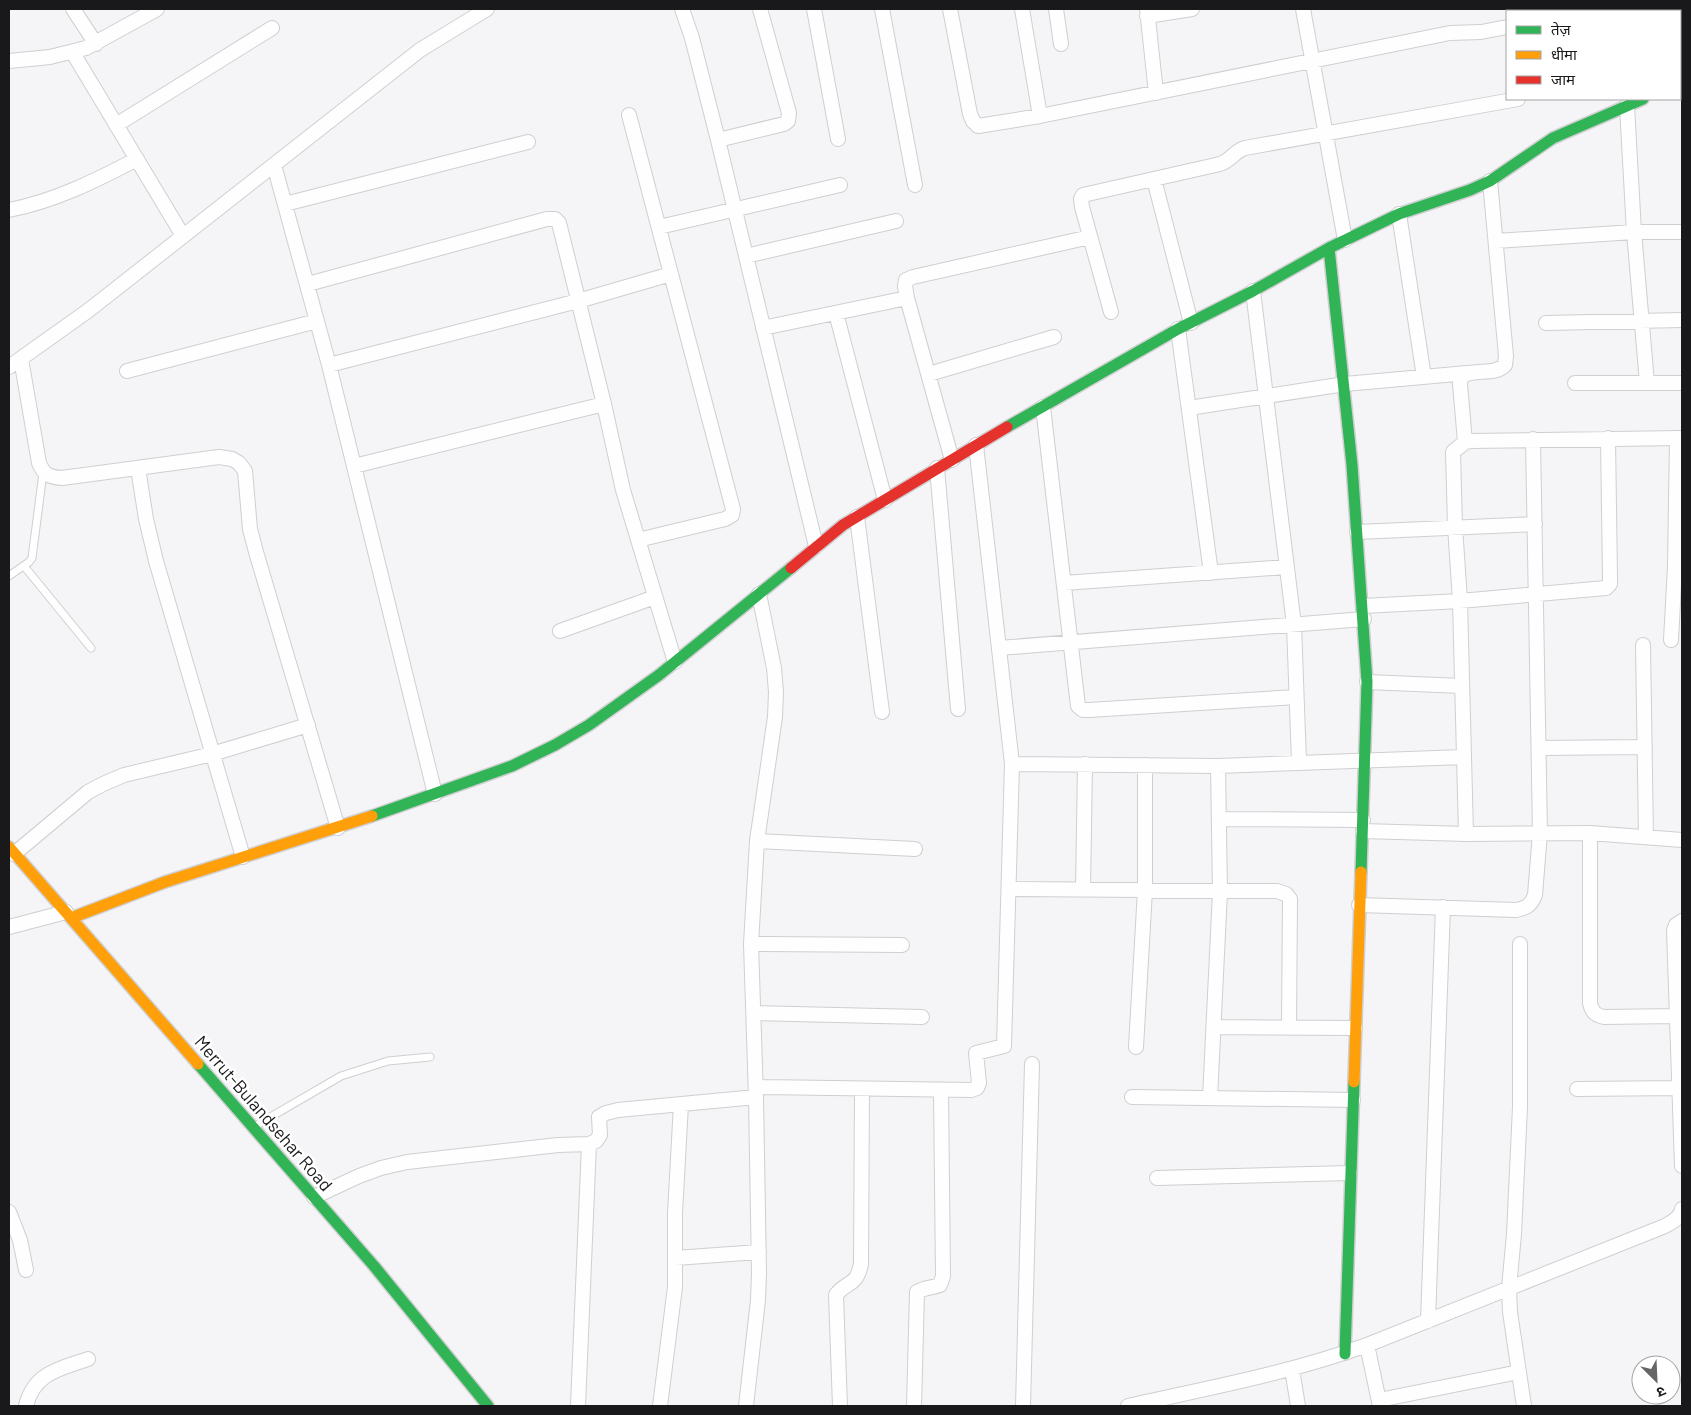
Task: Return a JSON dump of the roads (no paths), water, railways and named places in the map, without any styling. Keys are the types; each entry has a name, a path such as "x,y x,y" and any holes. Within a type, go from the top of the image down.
{"street":[{"path":"73,9 96,44"},
{"path":"9,61 73,53 96,44 157,9"},
{"path":"9,367 89,310 420,50 487,9"},
{"path":"682,9 692,38 718,140 816,546"},
{"path":"718,140 784,124 788,121 789,114 760,9"},
{"path":"814,9 838,139"},
{"path":"882,9 914,185"},
{"path":"950,9 973,121 978,126 1040,116 1450,33 1481,32 1506,27"},
{"path":"1022,9 1040,116"},
{"path":"1056,9 1061,44"},
{"path":"1156,93 1147,12 1192,9"},
{"path":"1303,9 1345,240"},
{"path":"116,125 272,28"},
{"path":"73,53 183,236"},
{"path":"1111,312 1082,207 1081,199 1083,195 1226,162 1237,151 1244,148 1512,100"},
{"path":"9,927 68,915 243,857 338,828 512,766 555,745 590,725 675,662 843,525 937,468 1178,330 1253,292 1329,248 1399,214 1490,182 1549,140 1641,100"},
{"path":"1627,106 1634,232 1648,383"},
{"path":"629,115 733,509 732,515 726,519 638,540"},
{"path":"285,204 528,142"},
{"path":"9,210 57,197 84,186 137,159"},
{"path":"274,164 329,365 435,794"},
{"path":"1154,179 1191,323"},
{"path":"1189,408 1345,384 1499,370 1505,365 1506,356 1490,182"},
{"path":"659,227 840,185"},
{"path":"1399,214 1424,377"},
{"path":"308,284 547,219 555,219 559,223 604,404 621,482 675,662"},
{"path":"746,256 896,221"},
{"path":"1496,241 1634,232 1682,232"},
{"path":"952,460 907,298 906,280 1090,237"},
{"path":"1329,248 1345,384 1364,612 1367,682 1366,759 1359,905 1345,1354"},
{"path":"329,365 578,301 671,274"},
{"path":"1253,292 1294,625 1298,762"},
{"path":"764,328 907,298"},
{"path":"836,313 885,500"},
{"path":"1546,323 1682,320"},
{"path":"127,371 317,321"},
{"path":"1178,330 1211,573"},
{"path":"928,374 1054,337"},
{"path":"22,359 39,463 43,473 51,478 219,457 232,459 239,463 245,471 250,529 338,828"},
{"path":"1465,442 1460,384 1461,377 1467,373"},
{"path":"1575,383 1682,383"},
{"path":"354,466 604,404"},
{"path":"1043,406 1078,706 1083,710 1296,697"},
{"path":"999,648 1294,625 1364,612 1606,588 1610,584 1608,438"},
{"path":"1466,834 1460,601 1453,452 1465,442 1533,439 1680,438 1679,566 1671,640"},
{"path":"1359,905 1516,910 1532,904 1535,895 1540,833 1533,439"},
{"path":"314,1197 374,1171 407,1162 558,1144 589,1144 596,1141 600,1135 599,1117 606,1113 756,1092 862,1089 962,1091 976,1088 979,1083 976,1052 1004,1046 1012,764 976,446"},
{"path":"138,468 146,519 156,561 243,857"},
{"path":"937,468 958,708"},
{"path":"857,516 882,712"},
{"path":"1357,532 1455,526 1535,524"},
{"path":"1064,583 1287,568"},
{"path":"746,1406 758,1300 759,1252 751,944 756,841 775,717 776,692 774,668 759,594"},
{"path":"560,631 655,597"},
{"path":"1643,645 1646,837"},
{"path":"1367,682 1462,686"},
{"path":"12,850 88,792 124,775 212,754 308,725"},
{"path":"1539,748 1645,747"},
{"path":"1012,764 1218,766 1366,759 1464,757"},
{"path":"1084,890 1085,764"},
{"path":"1136,1047 1145,890 1145,765"},
{"path":"1210,1098 1220,892 1218,766"},
{"path":"1219,819 1363,826 1466,834 1590,833 1682,840"},
{"path":"1590,833 1592,1011 1597,1016 1604,1017 1676,1016"},
{"path":"756,841 915,849"},
{"name":"Merrut-Bulandsehar Road","path":"12,850 374,1266 488,1406"},
{"path":"1009,889 1277,891 1286,894 1290,899 1289,1028"},
{"path":"1428,1321 1442,908"},
{"path":"1682,922 1676,925 1674,930 1676,1016 1681,1088 1682,1166"},
{"path":"751,944 902,945"},
{"path":"1520,944 1520,1107 1514,1234 1509,1288 1510,1312 1524,1406"},
{"path":"754,1013 922,1018"},
{"path":"1214,1027 1355,1028"},
{"path":"1023,1406 1032,1064"},
{"path":"1577,1089 1681,1088"},
{"path":"840,1406 836,1295 840,1290 855,1281 859,1275 861,1264 862,1089"},
{"path":"914,1406 917,1292 924,1288 933,1288 940,1285 943,1276 941,1091"},
{"path":"1132,1097 1353,1100"},
{"path":"660,1406 672,1321 681,1104"},
{"path":"578,1406 589,1144"},
{"path":"1157,1178 1350,1173"},
{"path":"1128,1406 1292,1369 1368,1346 1665,1226 1675,1221 1682,1213 1682,1209"},
{"path":"9,1212 20,1240 26,1270"},
{"path":"676,1258 759,1252"},
{"path":"1368,1346 1379,1403 1519,1372"},
{"path":"26,1406 32,1390 47,1375 58,1369 88,1359"},
{"path":"1292,1369 1298,1406"}],"lane":[{"path":"9,576 32,558 43,473"},
{"path":"24,566 91,648"},
{"path":"253,1127 341,1076 388,1061 430,1057"}]}
